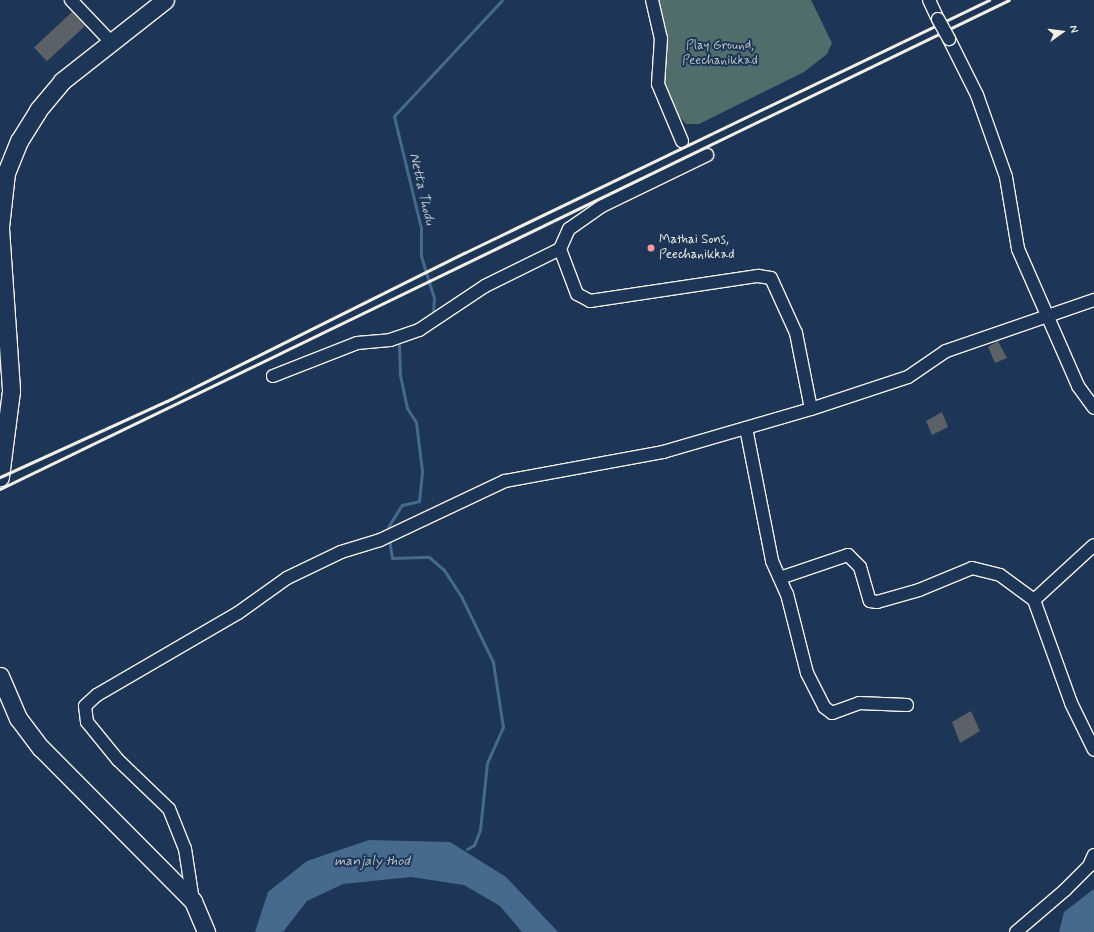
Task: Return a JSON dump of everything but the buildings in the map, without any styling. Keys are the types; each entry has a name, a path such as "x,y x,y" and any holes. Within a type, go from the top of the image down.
{"main road":[{"path":"0,477 11,391 0,227 6,173 19,141 62,81 165,0"},
{"path":"0,676 18,718 41,748 193,901 206,932"}],"street":[{"path":"72,0 111,42"},
{"path":"652,0 661,38 658,84 682,141"},
{"path":"929,0 976,95 1006,177 1018,249 1078,386 1094,408"},
{"path":"273,376 357,343 390,340 419,330 485,286 560,249 569,229 602,206 707,155"},
{"path":"560,249 577,294 590,301 758,276 770,278 796,333 811,409"},
{"path":"193,901 185,849 169,809 118,760 87,722 85,706 98,695 238,613 287,578 341,552 382,539 505,481 663,452 811,409 908,377 946,351 1046,314 1094,300"},
{"path":"746,428 772,561 787,594 807,673 824,707 832,713 859,703 907,705"},
{"path":"1034,600 1094,545"},
{"path":"780,578 848,555 860,567 870,600 877,602 919,590 972,568 1000,575 1034,600 1071,702 1094,750"},
{"path":"1016,932 1065,890 1089,866 1094,855"}],"green space":[{"name":"Play Ground, Peechanikkad","path":"657,0 811,0 832,43 827,54 804,72 699,124 686,124 666,101 662,81"}],"water":[{"name":"manjaly thod","path":"369,840 450,842 506,877 558,932 522,932 500,906 464,885 411,877 343,884 307,901 283,932 255,932 268,892 307,861"},
{"path":"1094,889 1094,932 1059,932 1064,912"}],"waterway":[{"name":"Netta Thodu","path":"404,330 433,315 434,298 421,256 421,228 394,116 502,0"},
{"name":"Netta Thodu","path":"388,533 388,527 402,505 419,501 422,471 416,422 407,408 400,374 399,341"},
{"path":"389,539 392,558 429,557 444,570 461,596 493,662 503,727 487,763 480,830 474,845 467,849"}],"railway":[{"path":"0,477 167,401 464,253 989,0"},
{"path":"0,489 1009,0"}],"place":[{"name":"Mathai Sons, Peechanikkad","path":"651,248"}]}
